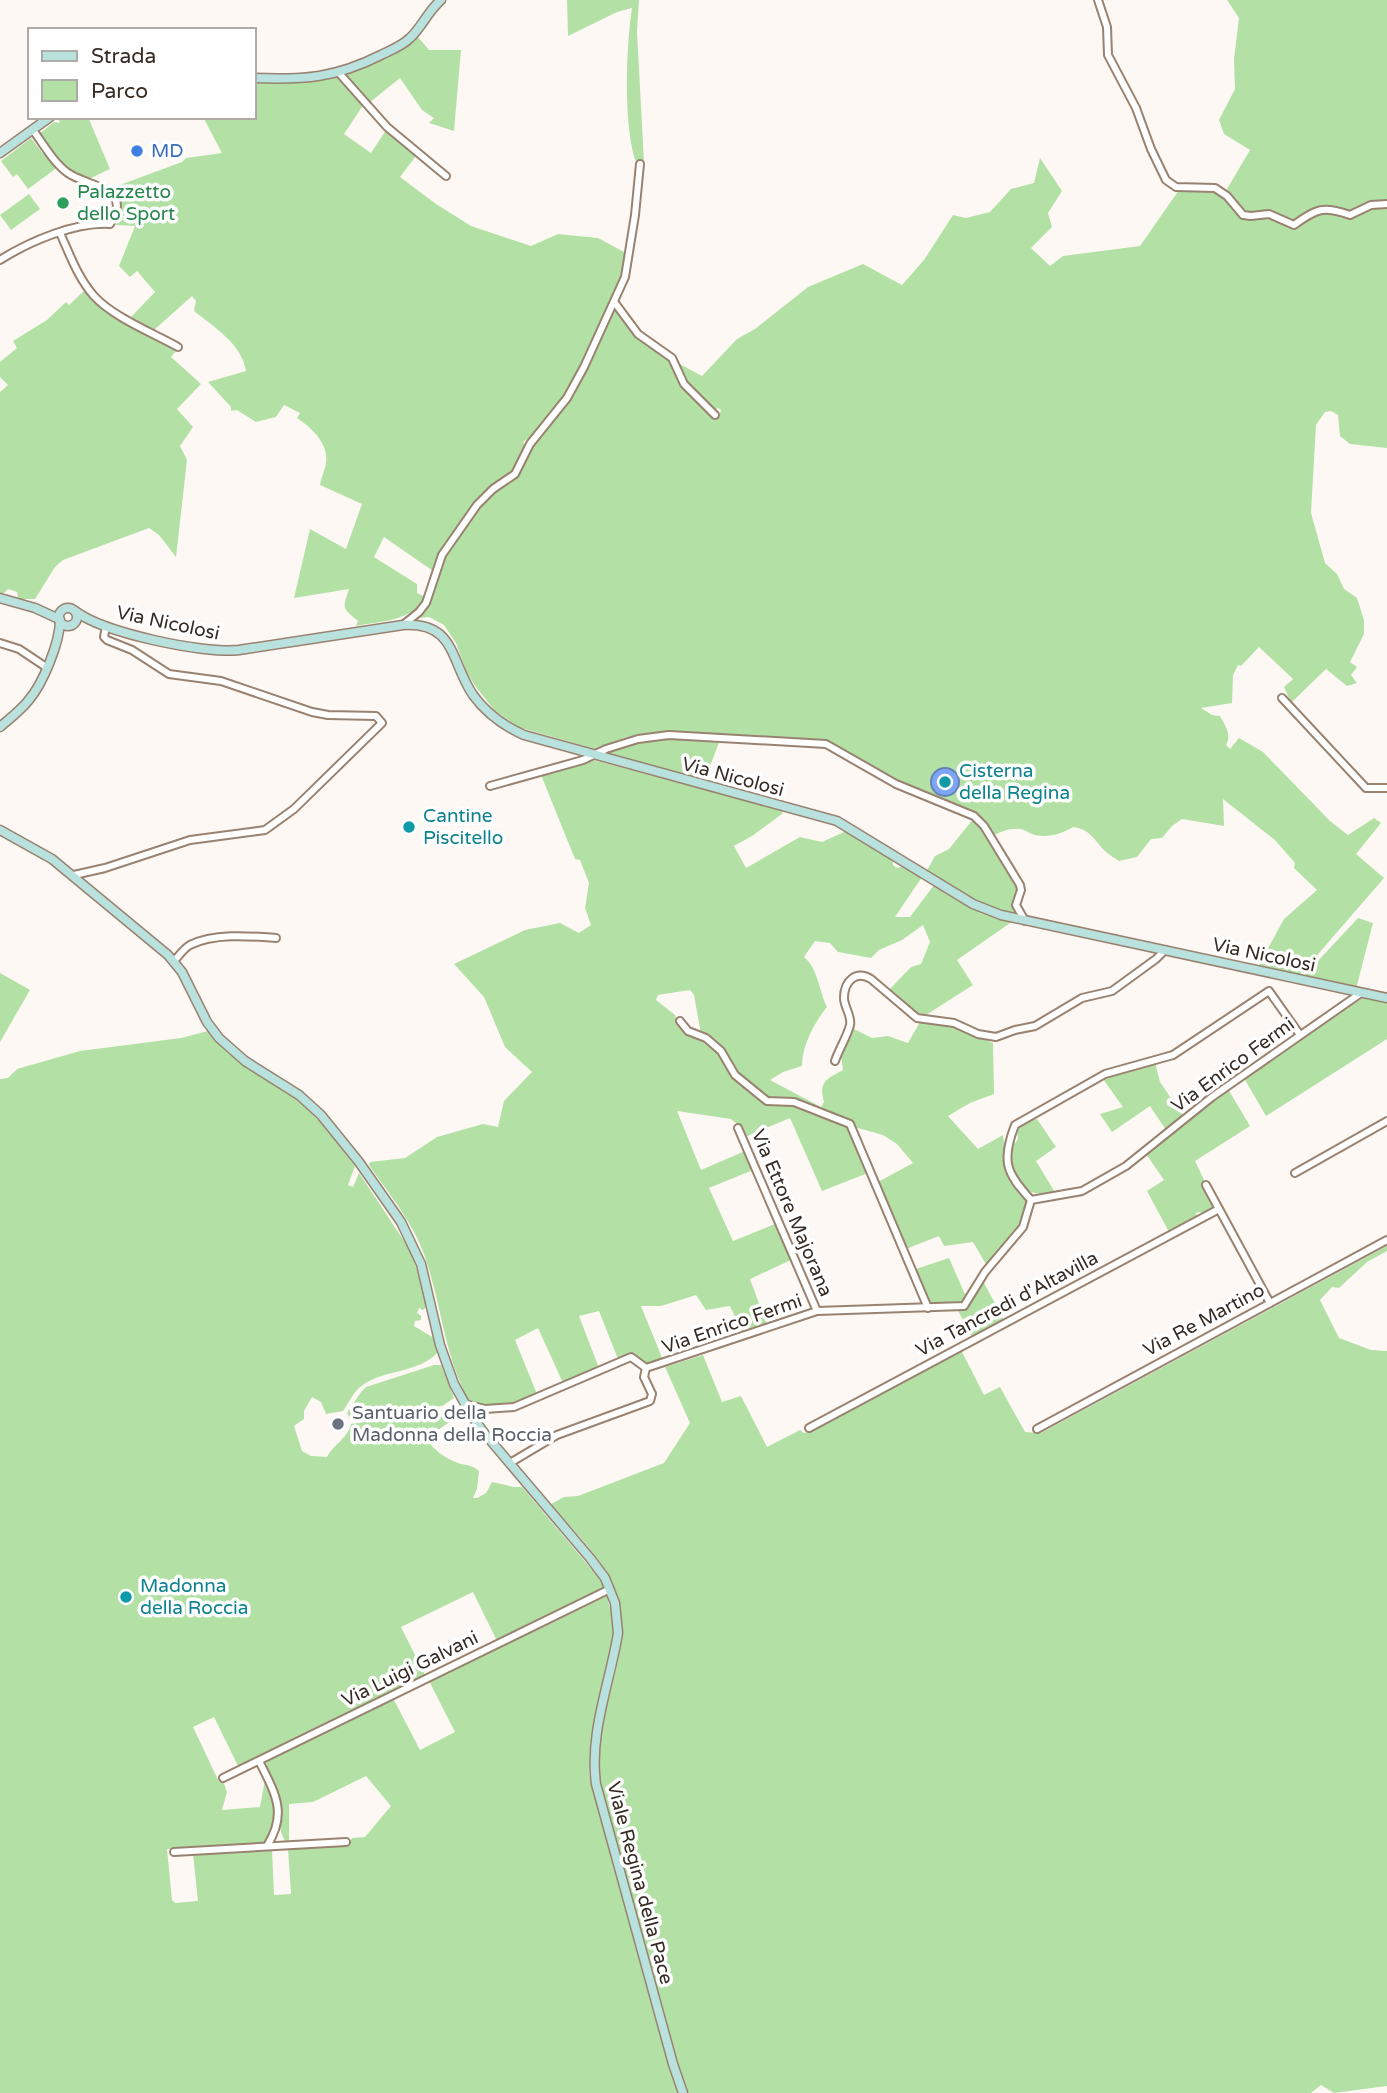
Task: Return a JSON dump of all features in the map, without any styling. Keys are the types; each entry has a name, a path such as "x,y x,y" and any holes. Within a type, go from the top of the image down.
{"street":[{"path":"256,78 314,78 339,73 366,62 407,40 441,0"},
{"path":"1097,0 1107,27 1108,55 1136,108 1166,180 1176,187 1215,188 1227,196 1243,215 1269,214 1294,225 1315,210 1328,208 1350,215 1371,205 1387,204"},
{"path":"339,73 387,127 446,176"},
{"path":"0,153 47,119"},
{"path":"0,260 22,246 60,233 92,223 110,225 118,212 117,201 107,190 67,172 33,130"},
{"path":"403,625 426,603 442,555 477,506 493,489 512,477 530,444 567,398 584,367 606,316 615,303 626,266 640,164"},
{"path":"60,233 80,276 95,297 110,309 178,347"},
{"path":"615,303 638,334 672,358 684,384 715,415"},
{"path":"0,598 35,608 66,625 103,625"},
{"path":"35,608 69,608 103,625"},
{"path":"0,727 31,699 55,646 60,613 64,609"},
{"path":"55,646 77,619 75,611"},
{"path":"74,876 190,840 265,830 294,809 382,723 376,716 312,712 221,681 169,674 132,650 107,640 104,637 103,625"},
{"name":"Via Nicolosi","path":"103,625 187,648 226,652 403,625 430,627 442,636 454,654 474,695 500,722 524,735 837,821 987,911 1387,998"},
{"path":"0,643 19,649 46,667"},
{"path":"1282,698 1366,788 1387,788"},
{"path":"490,786 593,756 638,739 669,735 826,744 896,784 974,816 984,826 1020,885 1016,905 1025,921"},
{"name":"Viale Regina della Pace","path":"0,830 52,859 174,961 188,982 207,1022 219,1038 245,1061 299,1095 321,1115 359,1162 401,1223 421,1264 445,1359 465,1404 485,1434 590,1558 610,1589 618,1615 618,1633 595,1742 596,1784 683,2093"},
{"path":"174,961 190,946 205,940 224,937 276,938"},
{"path":"835,1061 850,1021 845,995 851,978 859,974 871,979 917,1018 954,1023 978,1034 996,1037 1035,1026 1082,998 1112,991 1165,950"},
{"path":"1031,1199 1011,1177 1007,1165 1006,1151 1014,1125 1105,1074 1173,1055 1269,991 1300,1035"},
{"name":"Via Enrico Fermi","path":"465,1404 485,1409 514,1407 631,1357 646,1368 817,1311 960,1308 968,1304 985,1272 1023,1227 1031,1199 1082,1191 1126,1166 1212,1097 1361,993"},
{"path":"680,1021 688,1031 706,1038 721,1051 735,1075 767,1101 803,1105 850,1124 928,1308"},
{"path":"1295,1173 1387,1121"},
{"name":"Via Ettore Majorana","path":"738,1128 817,1311"},
{"path":"1206,1185 1270,1303"},
{"name":"Via Tancredi d'Altavilla","path":"809,1428 1219,1209"},
{"name":"Via Re Martino","path":"1037,1429 1387,1240"},
{"path":"510,1463 557,1435 650,1401 652,1394 645,1377 646,1368"},
{"name":"Via Luigi Galvani","path":"223,1778 610,1589"},
{"path":"259,1761 273,1790 278,1811 277,1829 267,1846"},
{"path":"277,1829 285,1846"},
{"path":"174,1852 346,1842"}],"green space":[{"path":"567,0 639,0 637,32 644,162 636,162 627,108 628,43 632,8 617,12 568,36"},
{"path":"1227,0 1387,0 1387,201 1367,203 1347,212 1331,207 1319,208 1294,222 1289,222 1269,210 1250,213 1238,205 1227,189 1250,150 1224,134 1219,120 1235,89 1234,59 1239,18"},
{"path":"418,37 429,50 461,50 454,131 429,123 434,118 422,110 400,78 369,103 344,75 388,56"},
{"path":"339,77 364,104 344,134 371,153 386,130 416,156 400,177 471,226 531,246 558,234 598,238 626,253 620,284 564,397 529,440 523,442 526,446 511,475 484,493 476,502 440,551 433,571 384,537 374,557 417,584 417,593 425,597 404,616 356,626 358,621 345,607 349,589 294,598 310,529 346,549 362,504 320,485 326,463 322,443 314,432 297,418 300,413 284,405 276,417 256,422 237,410 231,411 231,407 208,382 246,371 233,344 194,311 196,301 192,296 154,330 131,317 155,292 137,271 130,277 119,266 135,226 116,225 121,204 117,186 182,162 186,158 222,153 204,119 256,119 256,81 301,83"},
{"path":"59,119 89,119 110,169 89,179 72,171 60,161 39,134 54,122 60,123"},
{"path":"31,138 43,154 46,152 58,167 28,189 17,174 13,177 1,161"},
{"path":"1040,158 1062,191 1048,213 1052,227 1031,248 1050,266 1063,256 1140,246 1179,190 1212,189 1223,195 1239,216 1252,220 1264,216 1276,218 1291,227 1325,210 1350,217 1370,208 1387,206 1387,448 1350,444 1340,436 1338,415 1331,411 1325,412 1316,425 1311,513 1325,563 1337,574 1344,589 1357,598 1364,620 1364,634 1350,662 1357,667 1351,675 1357,683 1347,686 1326,669 1291,703 1284,687 1293,679 1259,647 1241,666 1238,665 1233,675 1232,703 1201,708 1212,715 1220,716 1227,730 1226,745 1230,749 1239,738 1263,752 1330,821 1348,835 1374,818 1381,823 1356,854 1384,878 1299,976 1258,967 1284,919 1317,890 1294,868 1295,863 1275,840 1223,799 1224,826 1182,819 1162,838 1151,839 1137,857 1119,861 1079,828 1073,827 1050,836 1016,829 992,836 969,810 904,784 823,741 666,732 627,737 595,749 518,727 494,710 467,673 456,643 444,625 429,617 418,618 428,603 445,555 477,509 490,495 515,477 523,458 576,390 614,309 637,336 669,359 682,387 711,416 718,418 721,410 715,410 686,383 678,363 702,376 737,339 755,329 808,287 863,264 902,285 924,260 953,215 966,218 990,212 1011,189 1034,183"},
{"path":"29,194 40,209 11,230 0,215"},
{"path":"85,290 117,316 177,350 171,357 201,384 177,409 193,427 180,446 187,460 176,557 159,535 149,528 63,560 55,567 35,599 18,599 17,592 8,589 3,594 0,593 0,392 8,385 0,377 0,362 17,348 13,341 47,320 66,302 69,305"},
{"path":"671,739 720,740 704,782 608,756 609,752 639,742"},
{"path":"593,760 783,810 782,814 734,846 746,868 800,837 822,842 846,831 892,859 897,868 904,866 922,877 895,917 910,917 934,885 982,913 1013,921 957,960 973,985 926,1015 916,1012 890,989 911,967 921,964 930,942 923,925 902,940 879,950 871,958 838,952 830,943 815,941 804,957 815,973 827,1007 810,1035 802,1066 783,1072 770,1080 821,1107 824,1102 823,1085 843,1070 841,1056 852,1028 872,1038 888,1036 908,1043 920,1022 953,1027 993,1043 994,1094 970,1103 948,1116 978,1149 1003,1135 1009,1177 1027,1200 1020,1229 987,1266 973,1242 944,1246 939,1236 906,1249 878,1182 913,1163 897,1144 883,1135 854,1127 803,1103 768,1099 737,1075 728,1057 701,1034 694,995 690,990 658,995 656,1000 675,1015 681,1029 719,1051 731,1073 766,1102 794,1104 847,1124 868,1173 822,1191 790,1118 745,1137 741,1127 731,1119 677,1111 701,1170 745,1151 753,1170 709,1188 733,1241 775,1224 791,1260 750,1279 767,1325 743,1334 730,1306 706,1310 696,1295 661,1306 641,1306 663,1360 647,1364 635,1354 618,1359 599,1311 579,1316 599,1368 563,1383 538,1328 515,1340 537,1394 504,1404 480,1404 470,1402 454,1367 431,1275 420,1245 369,1165 370,1162 405,1158 437,1137 483,1124 498,1127 504,1101 532,1072 505,1047 484,997 454,964 525,930 560,923 579,933 591,925 585,908 589,883 580,860 575,859 541,775"},
{"path":"974,818 999,853 1019,890 1013,905 1020,916 977,902 926,872 935,856 949,849"},
{"path":"1358,918 1373,923 1356,989 1303,977"},
{"path":"0,973 30,990 0,1042"},
{"path":"1364,997 1387,1002 1387,1039 1266,1116 1244,1078"},
{"path":"208,1031 226,1051 247,1068 302,1104 334,1139 355,1166 348,1185 353,1187 359,1173 410,1250 429,1305 423,1310 419,1308 417,1313 421,1320 415,1321 414,1326 434,1338 437,1353 420,1365 369,1381 357,1389 343,1411 326,1414 321,1402 312,1397 304,1411 304,1419 294,1426 302,1451 311,1456 327,1457 351,1424 460,1408 463,1413 426,1438 444,1456 479,1471 473,1498 486,1493 492,1482 522,1487 604,1584 602,1590 497,1641 473,1592 401,1627 425,1675 239,1768 214,1717 193,1727 219,1782 223,1781 227,1792 222,1810 260,1807 265,1780 276,1812 265,1844 167,1849 172,1900 175,1903 198,1901 193,1854 272,1849 274,1895 291,1894 288,1848 348,1846 352,1838 365,1837 391,1806 366,1776 313,1802 289,1804 287,1843 282,1833 279,1800 268,1774 267,1758 389,1699 394,1700 420,1750 455,1732 429,1681 607,1596 613,1621 613,1637 590,1745 589,1774 678,2093 0,2093 0,1079 8,1078 17,1069 80,1051 181,1038"},
{"path":"1155,1062 1160,1082 1183,1116 1166,1130 1150,1106 1112,1132 1100,1114 1123,1107 1103,1079"},
{"path":"1228,1089 1250,1126 1195,1161 1205,1182 1202,1184 1215,1207 1202,1214 1196,1213 1197,1217 1169,1232 1147,1191 1164,1180 1146,1154"},
{"path":"1037,1119 1056,1147 1036,1161 1056,1194 1026,1190 1016,1180 1013,1172 1010,1150 1018,1139 1017,1130 1024,1122"},
{"path":"1387,1246 1387,1251 1367,1262 1339,1288 1332,1287 1320,1300 1339,1338 1371,1350 1387,1351 1387,2086 1334,2093 1321,2085 1311,2093 687,2093 677,2067 600,1781 600,1743 621,1640 619,1600 611,1580 598,1560 551,1504 564,1497 578,1496 664,1463 690,1423 665,1367 703,1355 722,1402 741,1396 767,1447 800,1430 804,1433 815,1430 961,1350 984,1395 1000,1387 1025,1432 1041,1433"},
{"path":"949,1258 967,1299 963,1303 931,1304 916,1269"},
{"path":"983,1281 1004,1320 972,1337 958,1311 969,1306"},
{"path":"441,1365 454,1398 442,1406 351,1420 347,1413 366,1387"}],"water":[{"name":"Cisterna della Regina","path":"945,768 955,772 959,782 955,792 945,796 935,792 931,782 935,772"}],"place":[{"name":"MD","path":"137,151"},
{"name":"Palazzetto dello Sport","path":"63,203"},
{"name":"Cisterna della Regina","path":"945,782"},
{"name":"Cantine Piscitello","path":"409,827"},
{"name":"Santuario della Madonna della Roccia","path":"338,1424"},
{"name":"Madonna della Roccia","path":"126,1597"}]}
